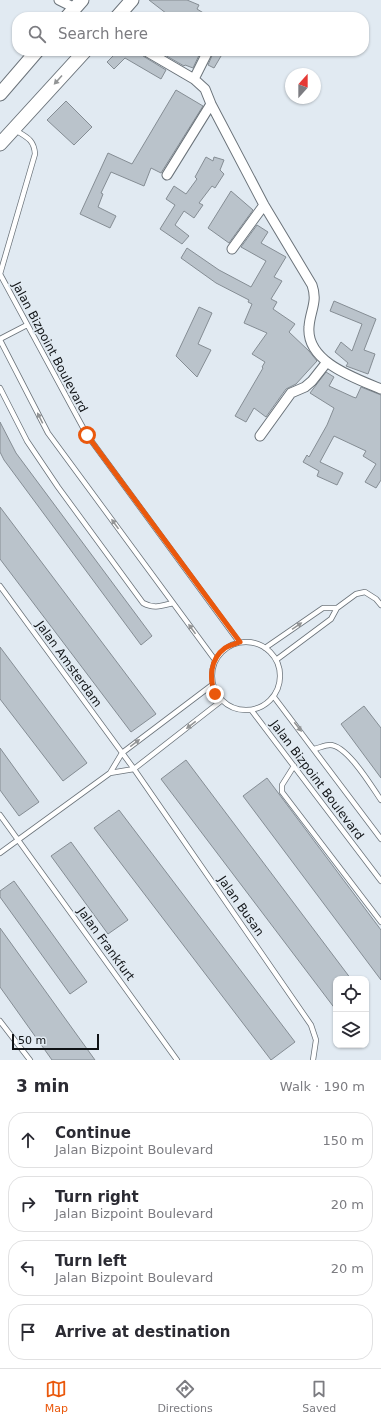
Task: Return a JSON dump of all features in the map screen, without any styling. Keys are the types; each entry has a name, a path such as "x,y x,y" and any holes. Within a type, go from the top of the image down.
{"main road":[{"path":"121,12 132,0"},
{"path":"0,94 33,56"},
{"path":"0,144 80,56"}],"street":[{"path":"59,0 75,8"},
{"path":"155,56 194,79 205,90 264,205 312,285 315,293 315,299 309,328 314,350 327,362 357,379 381,389"},
{"path":"194,79 206,56"},
{"path":"166,175 211,104"},
{"path":"232,248 264,205"},
{"path":"260,436 291,393 305,387 312,381 327,362"}],"lane":[{"path":"0,274 35,154 32,142 13,129"},
{"name":"Jalan Bizpoint Boulevard","path":"0,274 87,435 240,642"},
{"path":"27,325 0,339 48,433 215,660"},
{"path":"0,388 27,441 58,487 143,603 156,608 173,603"},
{"name":"Jalan Amsterdam","path":"0,586 134,769"},
{"path":"276,660 330,619 337,608 356,594 365,592 376,599 381,605"},
{"path":"265,648 324,608 337,608"},
{"path":"252,711 241,711 230,707 221,701 215,694 212,685 211,672 215,660 225,648 240,642 253,642 272,653 280,672 280,685 274,697"},
{"path":"0,853 110,772 122,753 212,685"},
{"name":"Jalan Bizpoint Boulevard","path":"381,839 274,697 264,706 252,711 381,881"},
{"path":"110,772 134,769 221,701"},
{"path":"314,749 331,745 344,751 353,760 381,800"},
{"path":"294,766 282,785 282,792 381,922"},
{"name":"Jalan Busan","path":"134,769 311,1025 316,1040 313,1060"},
{"name":"Jalan Frankfurt","path":"0,815 177,1060"},
{"path":"0,1021 30,1060"}],"building":[{"path":"149,0 187,0 199,5 197,9 202,12 165,12"},
{"path":"113,56 143,56 166,70 161,79 125,58 114,69 107,62"},
{"path":"167,56 199,56 193,68 184,66"},
{"path":"212,56 221,56 214,68 208,65"},
{"path":"176,90 203,106 161,173 151,168 144,186 111,172 101,193 103,194 98,207 116,216 110,228 80,214 108,153 132,164"},
{"path":"66,101 92,127 74,145 47,120"},
{"path":"206,157 213,161 214,157 224,160 220,170 224,174 215,188 212,186 199,203 203,205 194,218 184,211 175,225 189,236 182,244 160,229 175,205 166,199 174,186 186,194 197,179 195,177"},
{"path":"231,191 253,210 229,243 208,228"},
{"path":"257,225 268,232 261,243 286,257 274,277 282,281 271,299 277,302 273,309 295,324 289,332 317,361 296,384 286,389 266,417 254,408 246,422 235,416 263,368 262,367 265,362 252,354 267,333 244,323 252,304 248,302 249,300 216,283 181,258 187,248 219,270 251,287 266,261 241,247"},
{"path":"334,301 376,319 364,350 375,354 368,374 346,366 348,363 335,352 341,342 352,351 362,324 330,311"},
{"path":"199,307 212,313 198,344 211,350 197,377 176,356"},
{"path":"326,372 334,377 329,386 353,397 356,398 361,387 381,395 381,480 376,488 365,482 376,464 363,456 366,451 334,436 320,462 343,473 337,485 317,476 319,471 303,462 307,455 309,457 327,425 334,408 310,393"},
{"path":"0,422 16,453 152,636 141,645 4,460 0,452"},
{"path":"0,507 156,714 131,732 0,559"},
{"path":"0,647 87,763 63,781 0,699"},
{"path":"364,706 381,728 381,778 341,724"},
{"path":"0,748 39,802 19,816 0,790"},
{"path":"186,760 349,976 333,976 333,1006 161,779"},
{"path":"267,778 381,930 381,980 243,796"},
{"path":"119,810 295,1042 271,1060 94,828"},
{"path":"71,842 128,920 108,934 51,856"},
{"path":"14,881 87,982 70,994 0,897 0,891"},
{"path":"0,928 95,1060 52,1060 0,987"}],"route":[{"path":"87,435 240,642 225,648 215,660 211,672 212,685 215,694"}]}
